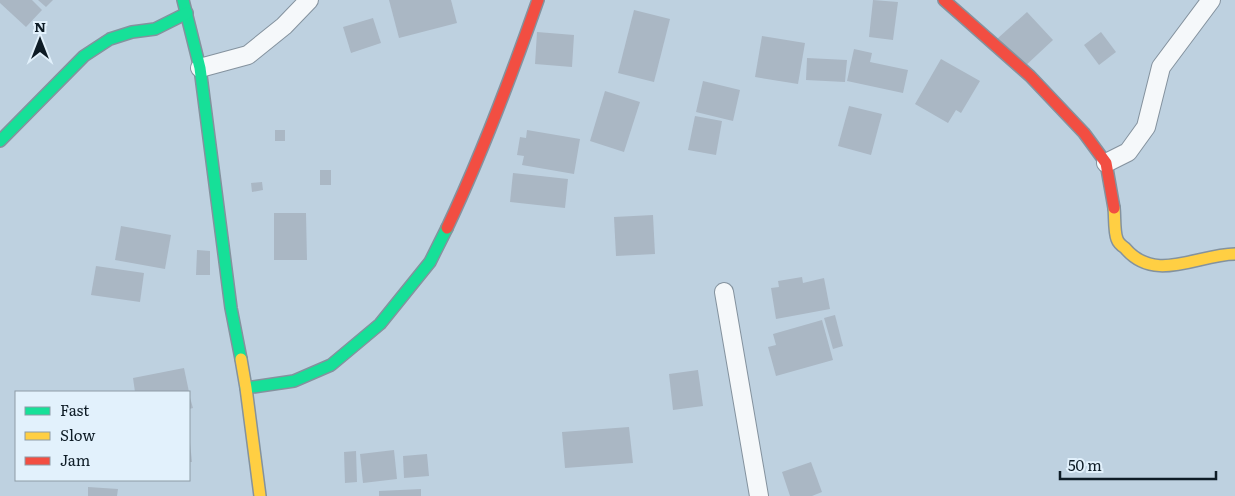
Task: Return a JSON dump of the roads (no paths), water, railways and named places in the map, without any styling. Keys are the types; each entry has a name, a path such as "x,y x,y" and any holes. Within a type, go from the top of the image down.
{"street":[{"path":"183,0 200,68 231,308 246,388 260,496"},
{"path":"200,68 248,55 284,26 309,0"},
{"path":"246,388 294,382 331,365 380,324 430,262 463,194 514,70 538,0"},
{"path":"1106,163 1128,152 1146,126 1160,67 1210,0"},
{"path":"951,2 1030,76 1084,133 1106,163 1113,198 1117,239 1133,258 1156,266 1182,264 1226,254 1235,254"},
{"path":"0,141 84,56 110,39 132,32 156,29 187,13"},
{"path":"724,292 758,496"}]}
